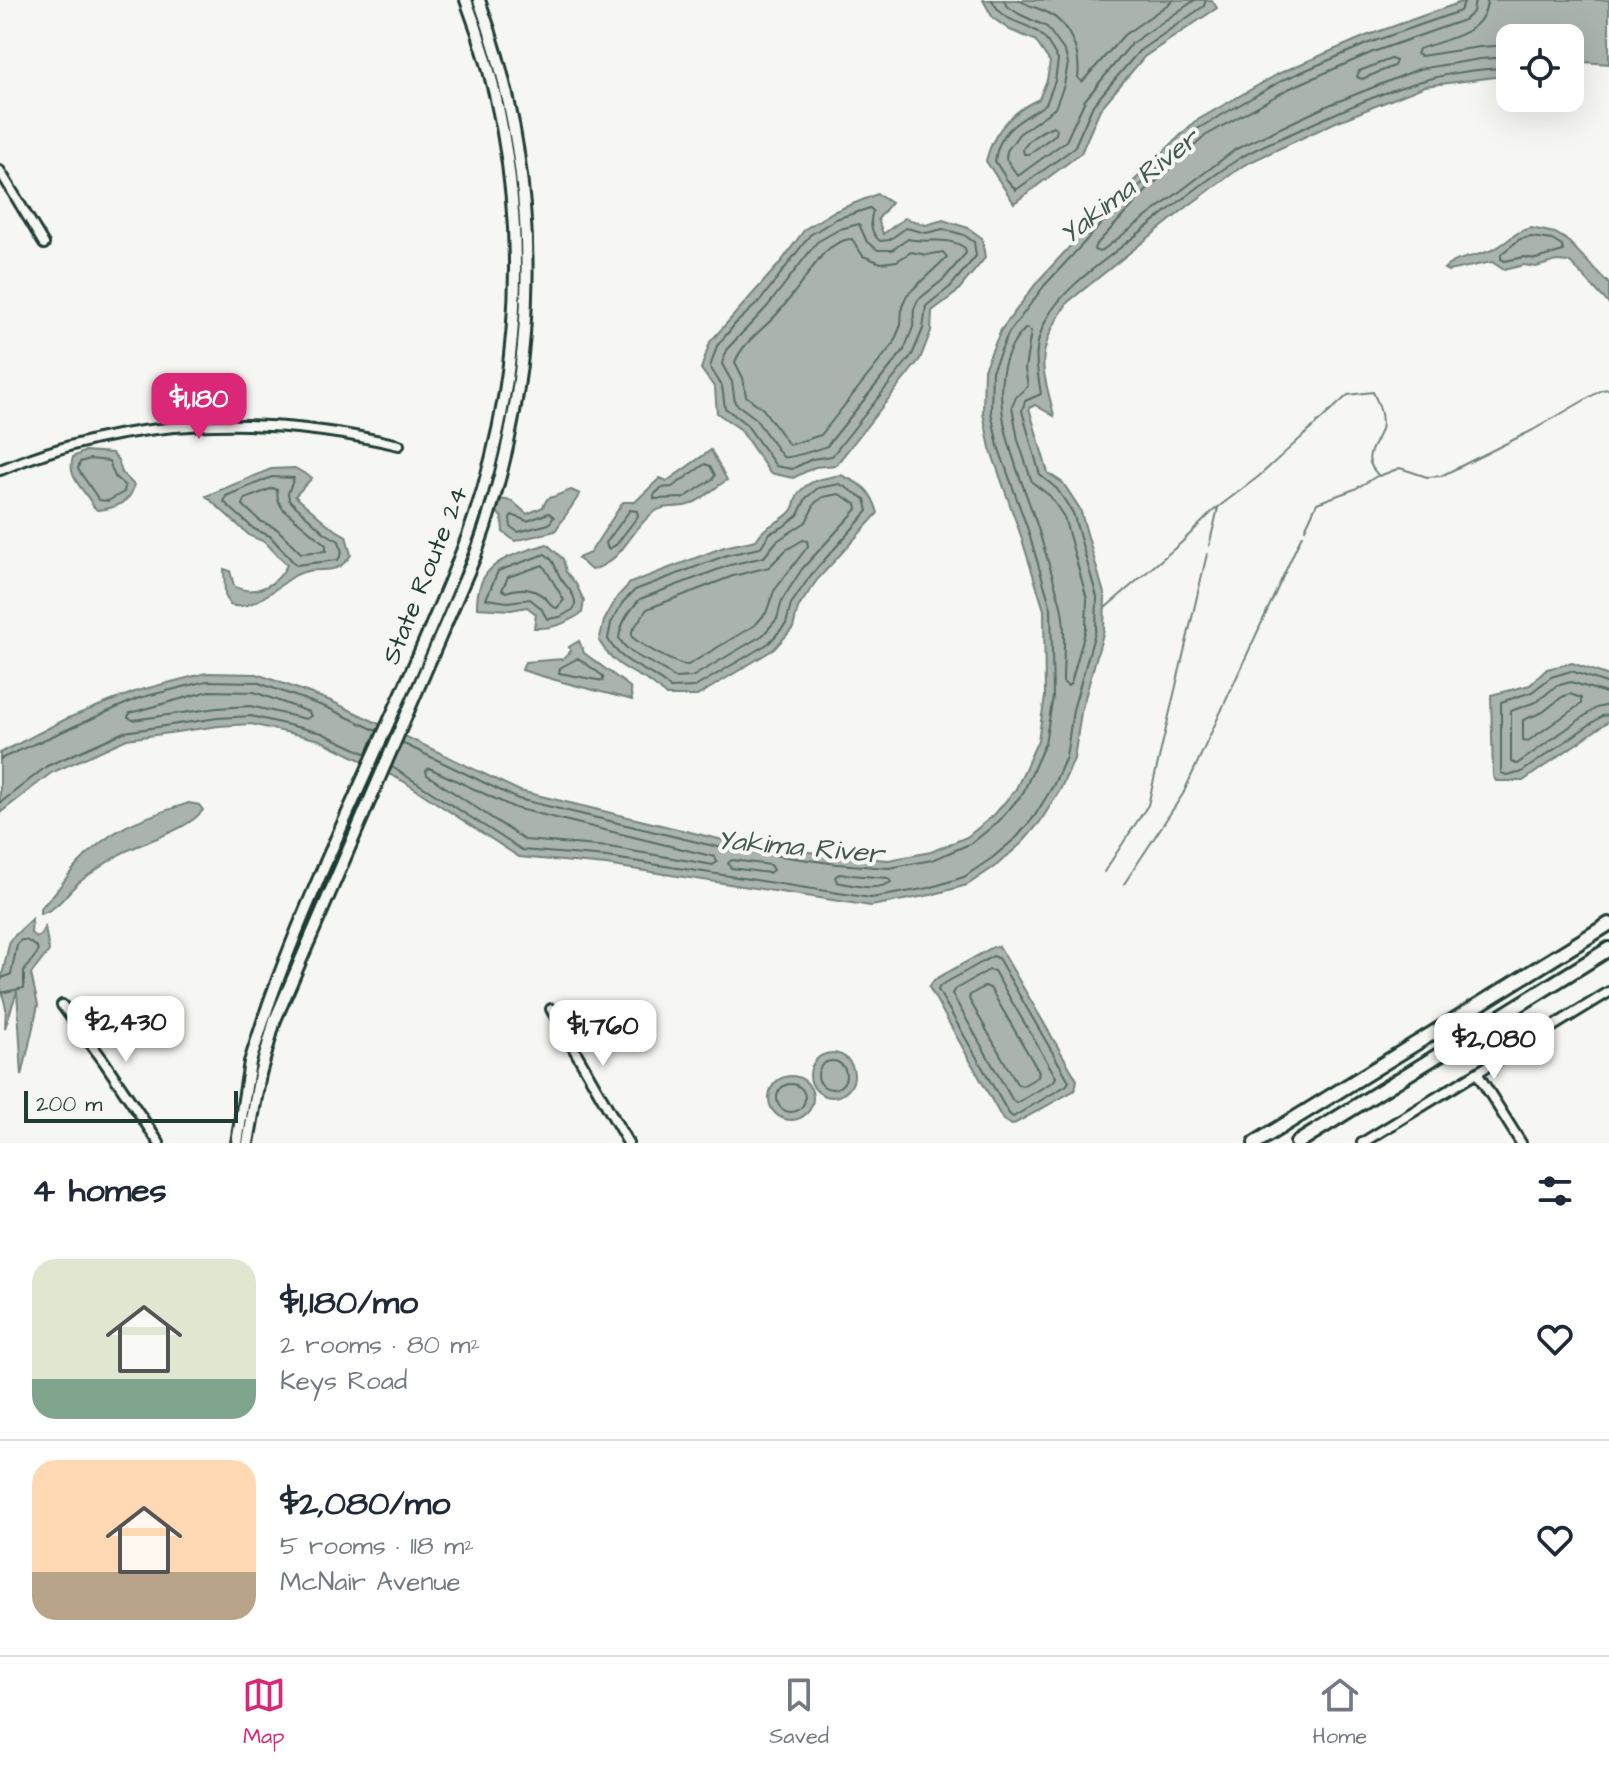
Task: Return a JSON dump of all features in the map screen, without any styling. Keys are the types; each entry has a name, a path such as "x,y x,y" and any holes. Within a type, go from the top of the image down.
{"highway":[{"path":"1255,1143 1609,924"},
{"path":"1297,1143 1609,949"}],"main road":[{"name":"State Route 24","path":"237,1143 242,1100 254,1047 296,935 472,526 492,459 509,375 516,242 502,124 484,51 466,0"},
{"name":"State Route 24","path":"248,1143 267,1047 287,989 469,569 512,426 523,358 527,229 509,99 479,0"}],"street":[{"path":"0,171 44,244"},
{"path":"0,470 54,450 99,438 180,426 253,424 316,428 399,445"},
{"path":"1362,1143 1609,992"},
{"path":"62,1005 141,1113 159,1143"},
{"path":"551,1009 628,1143"},
{"path":"1477,1073 1521,1143"}],"water":[{"path":"983,0 1212,0 1217,8 1144,57 1100,109 1081,153 1014,203 986,161 998,132 1020,110 1039,99 1050,62 1035,40 1010,30 993,18"},
{"name":"Yakima River","path":"1467,0 1609,0 1609,64 1584,62 1584,24 1496,24 1496,77 1425,86 1336,122 1244,165 1068,302 1049,335 1044,353 1045,378 1054,416 1035,405 1029,408 1048,473 1063,483 1080,509 1105,597 1104,630 1081,712 1074,759 1060,790 1023,842 997,865 967,885 871,906 606,865 519,857 403,781 320,740 251,724 127,739 51,773 0,813 0,753 68,718 137,691 206,673 257,674 331,701 520,791 723,840 889,860 931,852 967,837 994,815 1016,789 1038,740 1045,697 1044,610 990,448 983,413 984,369 1001,330 1038,281 1098,216 1194,122 1280,73 1366,36"},
{"path":"877,194 891,203 878,219 883,234 905,218 926,225 943,220 968,228 982,238 985,258 956,293 932,311 931,331 920,359 836,465 815,467 793,478 770,473 740,429 717,413 715,388 701,369 710,342 781,262 805,229 833,212"},
{"path":"1531,228 1555,233 1567,240 1609,284 1609,304 1570,262 1557,261 1536,267 1524,265 1504,270 1492,262 1448,271 1444,269 1460,260 1492,250 1519,232"},
{"path":"711,450 727,480 689,505 654,512 619,553 602,566 591,570 578,558 590,553 623,502 635,502 660,478 667,481"},
{"path":"85,451 112,453 118,460 122,473 134,485 125,501 97,510 93,506 72,471 73,457"},
{"path":"295,468 312,478 295,496 346,536 351,555 338,567 296,575 247,605 230,605 225,595 224,569 230,571 234,586 256,590 271,584 287,565 265,542 250,536 206,496 271,469"},
{"path":"841,475 865,489 878,513 817,580 798,608 793,628 774,649 697,696 666,696 607,653 599,641 604,621 617,597 630,583 724,547 756,540 791,511 803,488 818,480"},
{"path":"571,490 580,494 555,531 515,541 503,532 502,518 497,512 499,499 512,501 527,514 543,507 547,499"},
{"path":"547,544 563,559 566,572 576,584 584,601 582,613 560,625 534,628 536,614 527,607 511,610 477,608 478,592 489,570 509,557"},
{"path":"579,641 584,653 630,687 632,700 522,670 525,662 563,659 571,651 569,647"},
{"path":"1572,663 1609,676 1609,721 1523,781 1496,781 1493,776 1491,695 1530,685 1547,669"},
{"path":"189,803 199,805 203,810 176,830 120,854 78,883 56,906 40,914 40,908 102,841 128,825"},
{"path":"32,919 31,933 36,938 45,927 49,951 31,974 38,1005 22,1076 17,991 5,1028 6,1008 0,985 10,940"},
{"path":"999,946 1077,1080 1075,1090 1012,1125 1003,1120 929,987 934,980"},
{"path":"832,1053 848,1059 854,1075 848,1091 832,1097 816,1091 810,1075 816,1059"},
{"path":"791,1076 807,1082 813,1098 807,1114 791,1120 775,1114 769,1098 775,1082"}],"waterway":[{"path":"1105,608 1348,395 1373,392 1377,400 1382,425 1369,458 1379,476 1400,468 1427,477 1441,476 1609,389"},
{"path":"1305,529 1317,503 1355,489 1377,476"},
{"path":"1209,546 1218,508"},
{"path":"1124,884 1183,794 1302,535"},
{"path":"1104,872 1148,805 1207,554"}]}
